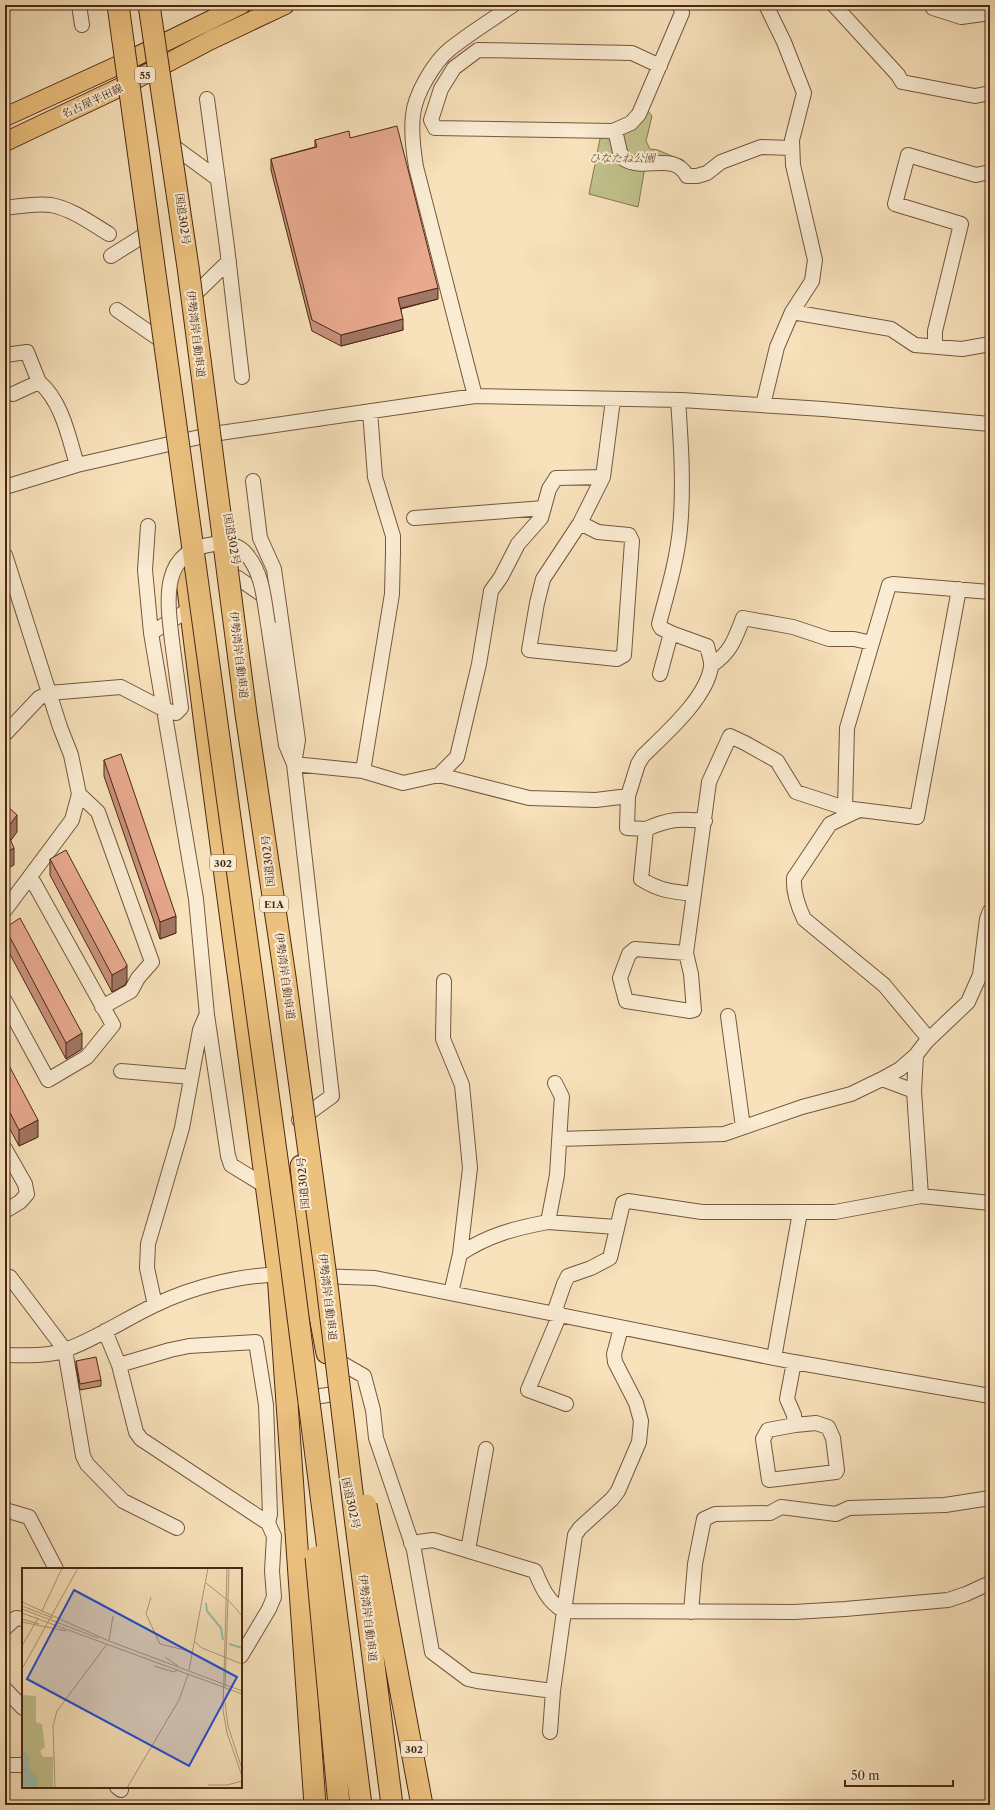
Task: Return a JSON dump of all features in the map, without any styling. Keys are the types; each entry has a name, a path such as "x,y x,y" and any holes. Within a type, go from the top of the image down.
{"highway":[{"name":"302","path":"116,5 172,442 190,609 278,1274 315,1805"},
{"path":"116,5 286,1224 361,1805"},
{"name":"伊勢湾岸自動車道","path":"149,5 188,267 246,714 284,969 319,1276 355,1517 392,1805"},
{"name":"国道302号","path":"153,5 213,434 238,578 253,730 297,1122 319,1276 327,1355 347,1488 397,1694 431,1805"},
{"path":"286,1224 309,1470 321,1627 339,1805"},
{"path":"319,1276 422,1805"}],"main road":[{"name":"名古屋半田線","path":"5,117 123,63 158,44 241,5"},
{"name":"名古屋半田線","path":"5,142 162,67 285,5"}],"street":[{"path":"79,5 82,25"},
{"path":"475,396 416,166 413,148 413,113 426,79 439,60 450,49 513,5"},
{"path":"660,66 632,53 478,50 454,68 441,89 431,120 435,128 615,130 631,123 639,114 660,66 682,13 680,5"},
{"path":"763,405 777,347 792,312 812,281 815,260 793,165 792,140 804,93 784,42 766,5"},
{"path":"834,5 898,75 902,82 975,96 990,93"},
{"path":"931,5 933,8 961,17 986,11"},
{"path":"207,99 229,261 242,377"},
{"path":"615,130 620,152 624,159 638,164 674,164 683,169 687,176 697,176 707,173 721,162 761,147 792,148"},
{"path":"173,146 218,179"},
{"path":"935,346 935,331 961,224 895,204 908,155 976,176 990,172"},
{"path":"5,208 51,205 68,210 109,234"},
{"path":"111,256 146,234"},
{"path":"194,295 229,261"},
{"path":"117,310 159,339"},
{"path":"792,312 891,329 915,345 962,349 990,344"},
{"path":"5,355 27,352 39,382 45,386 65,424 77,465"},
{"path":"13,394 39,382"},
{"path":"5,487 77,465 172,442 213,434 475,396 613,400 678,400 763,405 990,424"},
{"path":"580,523 598,532 629,535 632,542 624,655 617,659 529,650 536,603 543,579 580,523 603,477 613,400"},
{"path":"678,400 681,486 680,528 677,553 658,624 661,628 671,633 707,646 712,665 708,680 689,708 643,756 638,764 628,796 627,828 646,829 666,821 676,819 705,821"},
{"path":"363,772 392,594 393,553 393,536 376,477 370,411"},
{"path":"439,775 457,757 479,664 491,591 501,577 518,544 541,518 549,488 556,478 603,477"},
{"path":"253,481 260,538 274,569 298,740 294,764 332,1096 297,1122"},
{"path":"414,518 544,508"},
{"path":"148,526 145,570 151,633 196,899 207,1015 228,1156 231,1165 267,1187"},
{"path":"5,734 39,698 50,692 121,687 165,710 176,713 181,708 168,612 168,590 180,558 188,552 200,547 215,544 228,544 238,547 248,555 256,568 262,586 286,745 294,764"},
{"path":"5,555 71,755 79,794 72,820 5,910"},
{"path":"238,578 279,607"},
{"path":"852,809 847,728 889,585 893,584 990,592"},
{"path":"686,953 635,949 629,954 620,978 626,1001 690,1012 694,1010 691,974 686,953 705,821 709,782 730,736 777,762 796,792 852,809 917,817 959,589"},
{"path":"151,633 190,609"},
{"path":"712,665 721,659 733,646 743,618 793,627 829,639 854,639 872,643"},
{"path":"660,674 671,633"},
{"path":"294,764 363,772 403,783 439,775 529,798 596,800 628,796"},
{"path":"79,794 98,812 152,962 138,978 131,991 102,1007"},
{"path":"852,809 830,824 794,878 793,885 800,910 804,919 884,985 929,1039"},
{"path":"646,829 641,879 664,891 694,894"},
{"path":"5,1001 48,1080 87,1057 113,1025 34,883 28,879"},
{"path":"559,1139 724,1134 802,1107 851,1094 882,1080 900,1069 916,1055 929,1039 968,1002 980,975 986,919 990,911"},
{"path":"444,981 443,1039 462,1084 470,1168 460,1254 451,1293"},
{"path":"154,1305 147,1268 148,1244 182,1128 200,1030 207,1015"},
{"path":"728,1016 743,1127"},
{"path":"916,1055 914,1091 921,1196"},
{"path":"121,1071 191,1077"},
{"path":"882,1080 914,1091"},
{"path":"548,1222 557,1175 562,1097 555,1083"},
{"path":"5,1149 25,1184 27,1194 20,1202 5,1211"},
{"path":"566,1404 528,1390 557,1314 568,1276 591,1268 610,1258 622,1204 628,1201 702,1212 835,1212 921,1196 990,1203"},
{"path":"774,1358 800,1212"},
{"path":"460,1254 478,1242 513,1228 548,1222 616,1227"},
{"path":"8,1273 65,1350 83,1456 86,1464 123,1501 177,1528"},
{"path":"5,1355 46,1354 65,1350 175,1296 234,1279 278,1274 374,1278 794,1362 990,1396"},
{"path":"550,1732 553,1691 575,1535 580,1528 612,1499 618,1491 639,1442 640,1421 637,1409 626,1381 615,1362 614,1354 621,1328"},
{"path":"105,1331 119,1365 136,1432 141,1439 268,1522 274,1536 272,1571 274,1597 269,1609 242,1654"},
{"path":"119,1365 189,1346 256,1342 266,1405 270,1514 268,1522"},
{"path":"327,1355 364,1376 373,1410 376,1438 411,1543 432,1652 468,1678 476,1681 553,1691"},
{"path":"794,1362 787,1399 794,1415 795,1425"},
{"path":"266,1405 334,1394"},
{"path":"816,1423 828,1427 833,1438 838,1470 836,1472 769,1480 763,1439 765,1434 768,1430 774,1428 795,1425 816,1423"},
{"path":"468,1550 486,1449"},
{"path":"691,1612 695,1564 704,1519 715,1514 770,1513 781,1506 836,1514 849,1508 924,1506 990,1498"},
{"path":"5,1510 29,1517 55,1568"},
{"path":"411,1543 433,1540 535,1571 547,1597 555,1606 564,1611 794,1612 948,1600 990,1583"},
{"path":"5,1628 16,1618 22,1619"},
{"path":"5,1689 22,1707"},
{"path":"5,1765 22,1765"}],"path":[{"path":"5,1231 7,1236 8,1273"}],"green space":[{"name":"ひなたね公園","path":"648,111 652,116 646,141 650,149 658,150 674,157 672,164 645,167 638,207 589,194 601,134"}],"building":[{"path":"397,126 438,288 398,298 403,319 341,335 312,320 271,159 317,147 315,140 349,131 350,138"},
{"path":"121,754 176,916 160,922 104,760"},
{"path":"5,804 17,815 6,830 14,848 5,853"},
{"path":"66,850 127,965 125,968 112,975 50,859"},
{"path":"20,918 82,1033 66,1043 5,928"},
{"path":"5,1058 38,1120 19,1130 5,1103"},
{"path":"96,1357 101,1380 80,1384 76,1361"}]}
